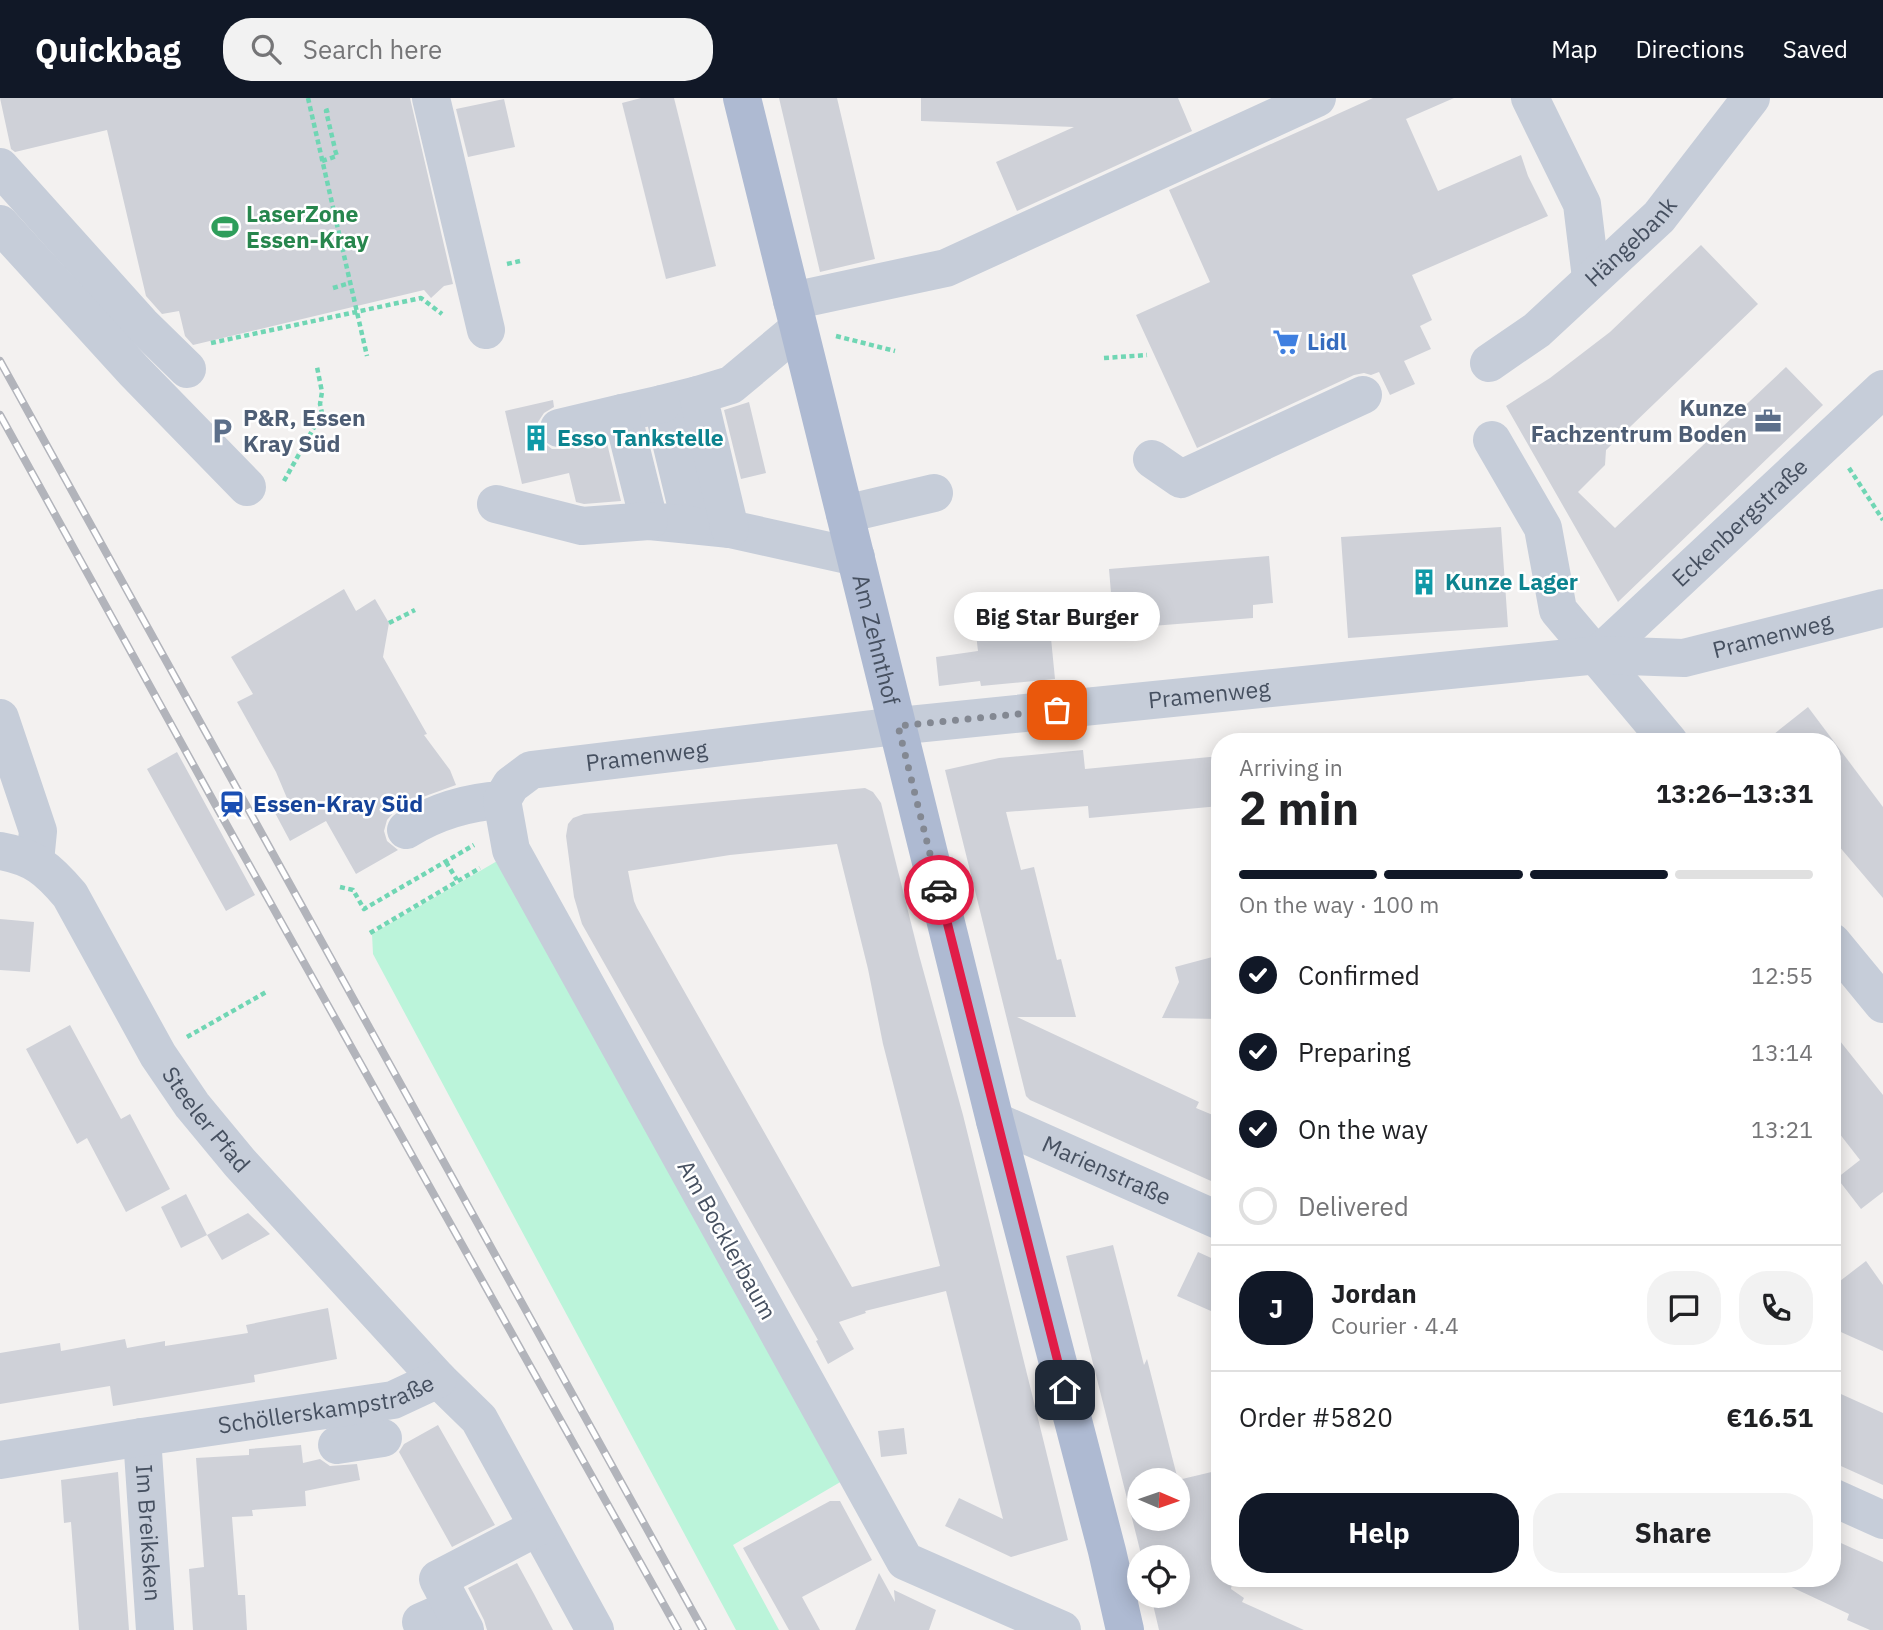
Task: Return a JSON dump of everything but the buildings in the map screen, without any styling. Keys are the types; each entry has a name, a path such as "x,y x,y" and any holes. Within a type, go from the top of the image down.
{"main road":[{"name":"Am Zehnthof","path":"742,98 995,1121 1107,1551 1125,1630"}],"street":[{"path":"430,98 486,330"},
{"path":"559,428 731,385 796,319 946,268 1317,98"},
{"path":"1530,98 1582,204 1591,278"},
{"name":"Hängebank","path":"1489,363 1537,330 1659,217 1751,98"},
{"path":"0,167 141,324 193,357"},
{"path":"0,225 134,371 247,486"},
{"name":"Eckenbergstraße","path":"1598,656 1883,389"},
{"path":"698,395 730,529"},
{"path":"1152,459 1181,479 1363,395"},
{"path":"662,404 691,525"},
{"path":"622,413 649,521"},
{"path":"1492,440 1544,528 1558,610 1662,733"},
{"path":"845,514 934,493"},
{"path":"496,504 582,526 649,521 730,529 856,557"},
{"name":"Pramenweg","path":"506,826 511,785 531,770 898,726 1598,656 1684,658 1883,608"},
{"path":"0,718 38,831 17,856"},
{"path":"406,830 426,818 479,802 506,826"},
{"name":"Am Bocklerbaum","path":"506,826 905,1560 1062,1630"},
{"name":"Steeler Pfad","path":"17,856 53,874 70,895 158,1055 192,1105 240,1163 438,1379"},
{"path":"1841,953 1883,1004"},
{"name":"Marienstraße","path":"995,1121 1211,1218"},
{"name":"Schöllerskampstraße","path":"0,1460 142,1437 335,1436 393,1400 438,1379 478,1419 595,1630"},
{"path":"335,1436 383,1438"},
{"name":"Im Breiksken","path":"142,1437 155,1630"},
{"path":"1841,1501 1883,1520"},
{"path":"447,1620 438,1579 538,1527"}],"path":[{"path":"307,98 367,356"},
{"path":"322,161 337,156 326,111 329,110"},
{"path":"326,246 341,243"},
{"path":"333,288 350,283"},
{"path":"193,357 356,311 421,298 442,314"},
{"path":"796,319 895,351"},
{"path":"1104,358 1147,355"},
{"path":"289,473 322,413 322,392 317,367"},
{"path":"1830,439 1883,520"},
{"path":"389,624 415,610"},
{"path":"340,887 353,890 364,909 506,826"},
{"path":"370,933 457,880 506,826"},
{"path":"446,862 457,880"},
{"path":"158,1055 268,991"}],"green space":[{"path":"511,853 854,1474 733,1545 779,1630 736,1630 373,954 372,934"}],"railway":[{"path":"0,361 703,1630"},
{"path":"0,415 678,1630"}],"way so far":[{"path":"939,890 898,726 1057,710"}],"place":[{"name":"LaserZone Essen-Kray","path":"225,227"},
{"name":"Lidl","path":"1286,342"},
{"name":"Kunze Fachzentrum Boden","path":"1768,421"},
{"name":"P&R, Essen Kray Süd","path":"222,431"},
{"name":"Esso Tankstelle","path":"536,438"},
{"name":"Kunze Lager","path":"1424,582"},
{"name":"Big Star Burger","path":"1057,710"},
{"name":"Essen-Kray Süd","path":"232,804"}],"route":[{"path":"939,890 995,1121 1065,1390"}]}
